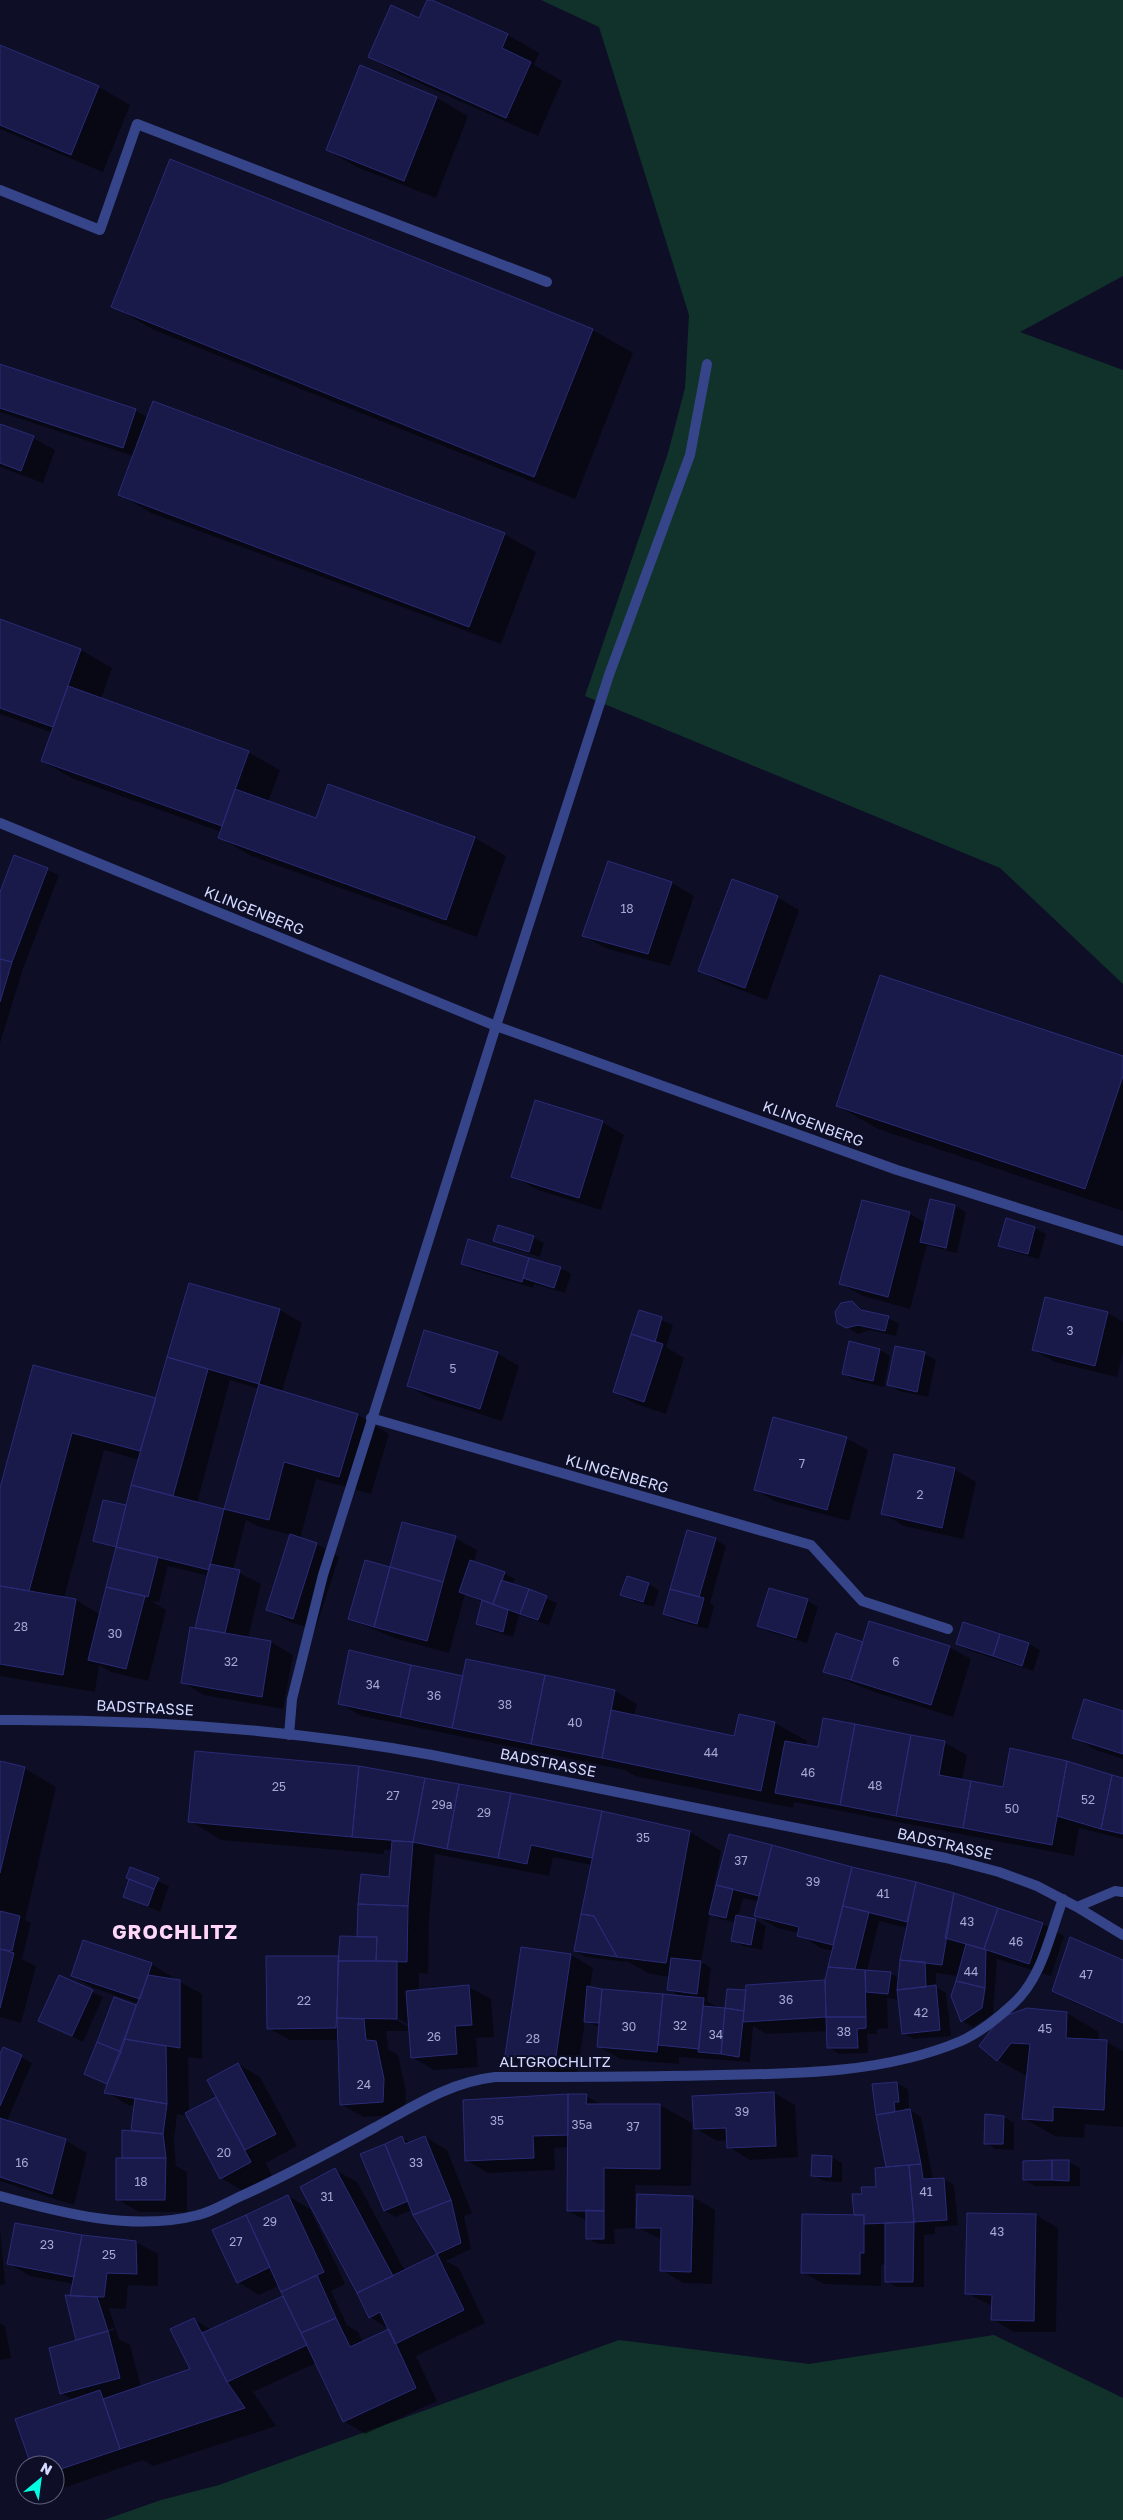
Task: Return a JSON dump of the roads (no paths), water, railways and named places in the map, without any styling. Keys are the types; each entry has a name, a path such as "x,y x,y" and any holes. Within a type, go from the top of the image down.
{"street":[{"path":"0,190 100,230 137,124 547,282"},
{"path":"289,1735 292,1699 323,1575 371,1418 609,676 690,455 707,364"},
{"name":"KLINGENBERG","path":"0,823 496,1026 896,1170 1123,1241"},
{"name":"KLINGENBERG","path":"371,1418 811,1545 862,1601 948,1629"},
{"name":"BADSTRASSE","path":"0,1720 120,1720 347,1741 423,1754 946,1858 1013,1877 1063,1899 1123,1936"},
{"path":"1077,1907 1116,1890 1123,1892"},
{"name":"ALTGROCHLITZ","path":"0,2196 70,2214 151,2221 177,2219 199,2215 281,2178 429,2098 471,2080 495,2077 787,2074 839,2070 895,2060 940,2048 963,2040 984,2026 1014,2004 1026,1990 1036,1974 1063,1899"}],"district":[{"name":"GROCHLITZ","path":"175,1932"}]}
